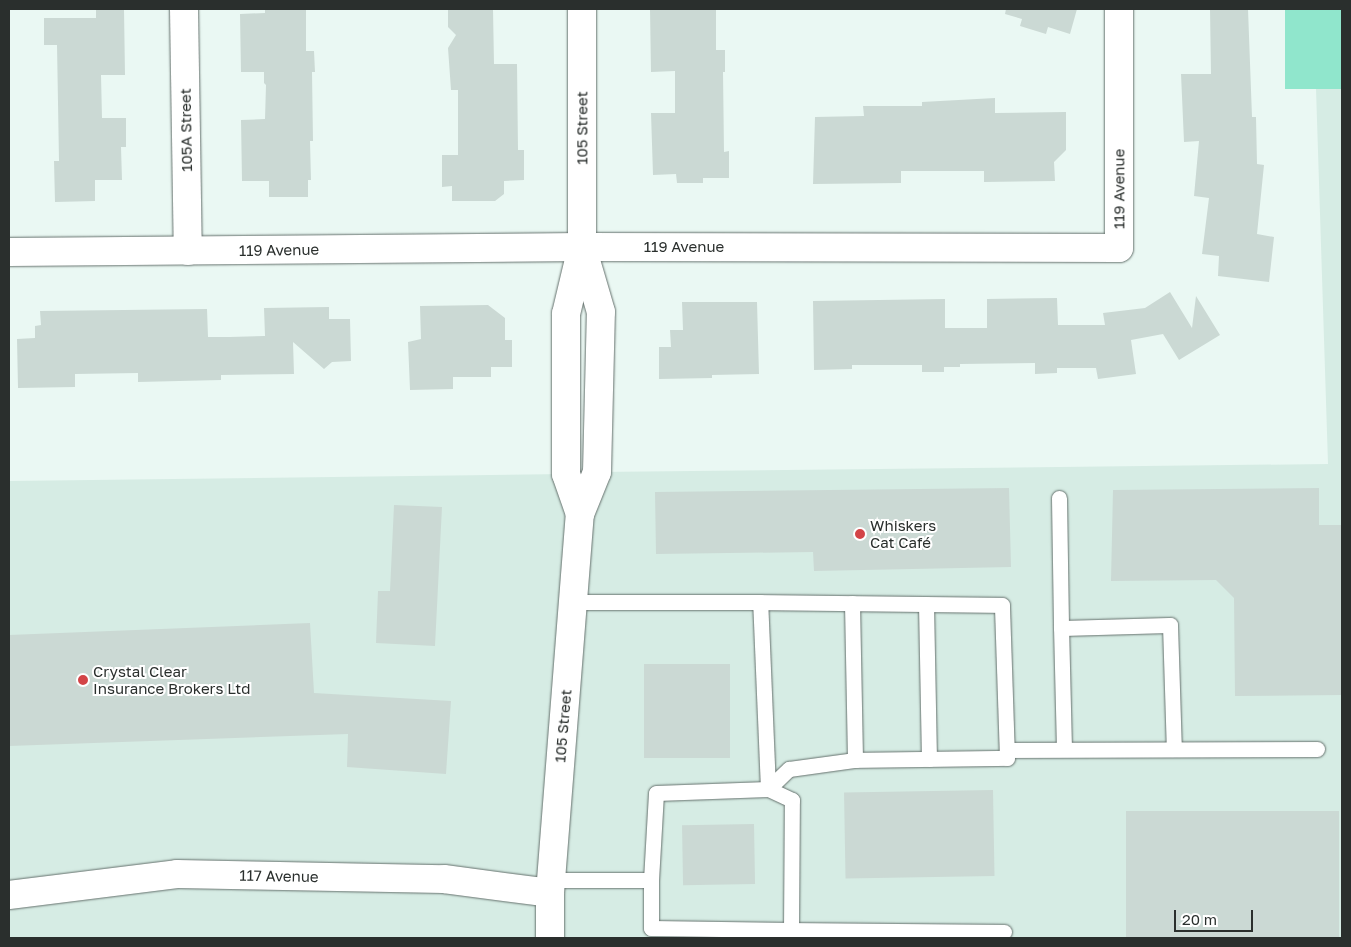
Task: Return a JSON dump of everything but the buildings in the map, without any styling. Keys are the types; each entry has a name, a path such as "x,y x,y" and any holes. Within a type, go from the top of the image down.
{"street":[{"name":"105A Street","path":"184,9 188,250"},
{"name":"105 Street","path":"550,938 550,886 580,514 596,472 600,312 582,247 582,9"},
{"name":"119 Avenue","path":"9,252 582,247 1120,248 1119,9"},
{"name":"117 Avenue","path":"9,895 177,874 444,879 550,886"}],"lane":[{"path":"1059,498 1064,749"},
{"path":"573,602 1002,604 1007,758 855,760 789,769 768,789"},
{"path":"760,602 768,789"},
{"path":"852,603 855,760"},
{"path":"926,604 929,759"},
{"path":"1061,628 1170,626 1174,749"},
{"path":"1007,750 1317,748"},
{"path":"791,930 792,800 768,789 656,793 651,928 765,934 791,930 1004,932"},
{"path":"550,886 652,880"}],"shaded area":[{"path":"1316,89 1342,89 1342,938 9,938 9,481 566,474 579,513 597,472 1328,464"}],"green space":[{"path":"1285,9 1342,9 1342,89 1285,89"}],"place":[{"name":"Whiskers Cat Café","path":"860,534"},
{"name":"Crystal Clear Insurance Brokers Ltd","path":"83,680"}]}
